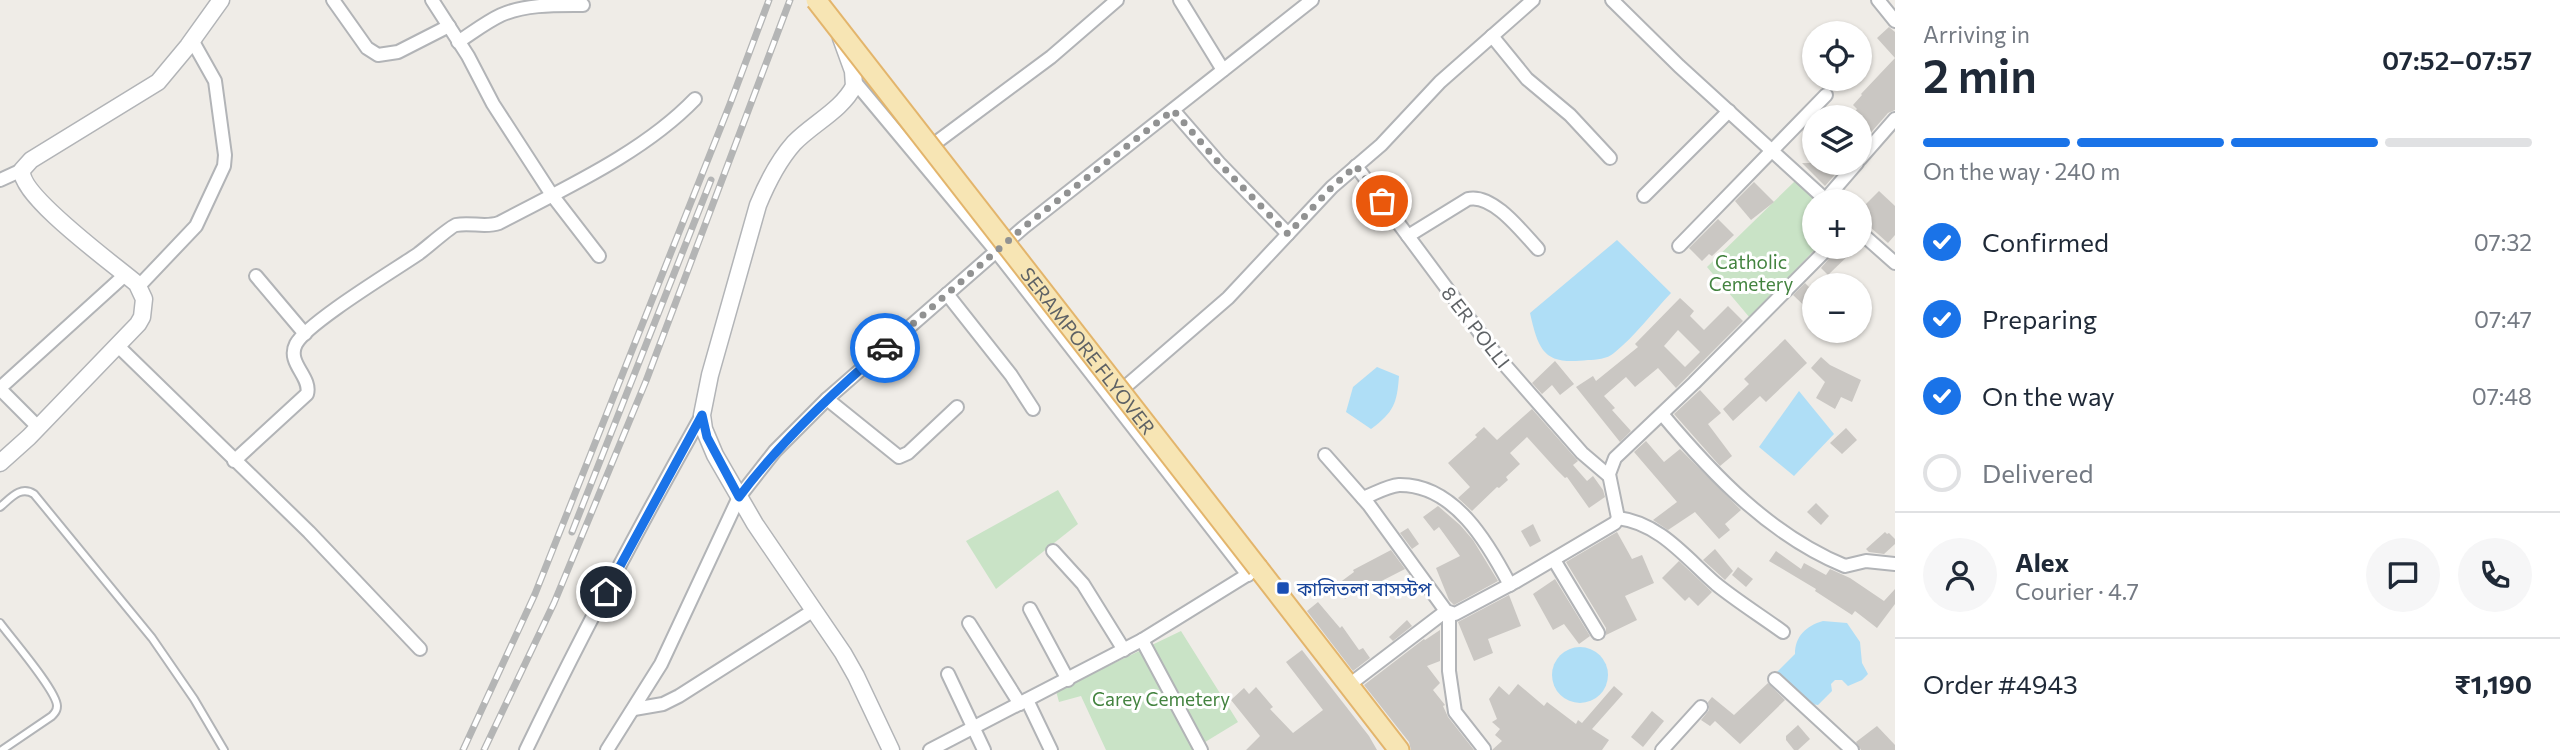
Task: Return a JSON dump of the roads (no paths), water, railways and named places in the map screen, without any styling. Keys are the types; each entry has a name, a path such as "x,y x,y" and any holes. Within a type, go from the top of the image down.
{"main road":[{"name":"SERAMPORE FLYOVER","path":"816,0 1156,434 1253,572 1349,684 1399,750"}],"street":[{"path":"0,180 22,170 31,160 158,82 221,0"},
{"path":"333,0 367,48 378,55 398,52 449,26"},
{"path":"432,0 493,104 552,195 599,256"},
{"path":"827,0 855,82 996,251 1111,399 1253,572 1124,650 930,750"},
{"path":"917,157 1051,57 1116,0"},
{"path":"1180,0 1223,70"},
{"path":"612,748 661,664 739,497 775,451 827,399 996,251 1311,0"},
{"path":"1111,399 1228,298 1332,187 1381,145 1440,82 1533,0"},
{"path":"1612,0 1814,189"},
{"path":"1878,0 1895,21"},
{"path":"458,42 492,20 515,10 583,5"},
{"path":"1492,36 1527,79 1570,115 1610,158"},
{"path":"139,286 196,226 224,166 225,155 215,81 192,40"},
{"path":"526,750 653,501 702,415 719,339 765,190 787,152 844,100 855,82"},
{"path":"1679,246 1826,95"},
{"path":"234,461 307,394 308,387 294,359 296,345 305,334 335,310 382,280 457,225 493,225 552,195 656,133 695,99"},
{"path":"1173,110 1219,163 1288,234"},
{"path":"1644,196 1729,111"},
{"path":"1872,146 1895,119"},
{"name":"8 ER POLLI","path":"1356,166 1497,356 1582,453 1609,476"},
{"path":"0,463 118,345 142,317 144,299 139,286 78,237 42,202 23,180 22,170"},
{"path":"1835,189 1847,175"},
{"path":"1408,236 1468,198 1477,197 1493,204 1538,250"},
{"path":"1872,243 1895,263"},
{"path":"1618,518 1609,476 1615,458 1817,259"},
{"path":"37,426 0,388 126,275"},
{"path":"256,276 305,334"},
{"path":"947,294 1011,375 1033,409"},
{"path":"118,345 309,532 420,649"},
{"path":"827,399 899,457 908,453 957,407"},
{"path":"1662,414 1700,459 1751,509 1802,543 1845,566 1871,561 1895,564"},
{"path":"702,415 707,437 739,497 856,676 891,750"},
{"path":"1325,455 1363,498 1448,612 1449,671 1455,712 1484,749"},
{"path":"1363,498 1397,485 1440,496 1486,541 1510,585"},
{"path":"1448,612 1455,614 1462,611 1510,585 1612,525 1618,518"},
{"path":"1618,518 1647,528 1679,548 1717,584 1783,632"},
{"path":"1053,551 1083,584 1124,650"},
{"path":"1554,560 1598,633"},
{"path":"1030,609 1068,680"},
{"path":"634,709 663,704 679,696 814,610"},
{"path":"1349,684 1448,612"},
{"path":"969,622 1023,702 1051,750"},
{"path":"1142,640 1201,750"},
{"path":"948,674 984,750"},
{"path":"1775,679 1852,750"},
{"path":"1662,750 1701,707"}],"lane":[{"path":"0,507 20,491 34,494 152,638 194,699 224,750"},
{"path":"0,623 52,692 57,706 57,711 52,716 2,750"}],"water":[{"path":"1617,240 1671,293 1611,355 1574,361 1553,358 1541,347 1530,313"},
{"path":"1377,367 1399,376 1393,406 1371,429 1346,412 1353,387"},
{"path":"1799,391 1834,434 1794,476 1759,447"},
{"path":"1823,621 1847,623 1860,642 1862,663 1868,674 1848,686 1842,680 1835,680 1831,684 1832,691 1818,705 1805,702 1794,694 1777,672 1795,654 1799,637 1811,626"},
{"path":"1580,647 1595,652 1603,660 1608,675 1603,690 1595,698 1580,703 1565,698 1557,690 1552,675 1557,660 1565,652"}],"railway":[{"path":"463,750 535,594 769,0"},
{"path":"484,750 554,603 646,381 790,0"},
{"path":"572,532 711,180"}],"place":[{"name":"কালিতলা বাসস্টপ","path":"1283,588"}],"park label":[{"name":"Catholic Cemetery","path":"1751,272"},
{"name":"Carey Cemetery","path":"1161,698"}]}
